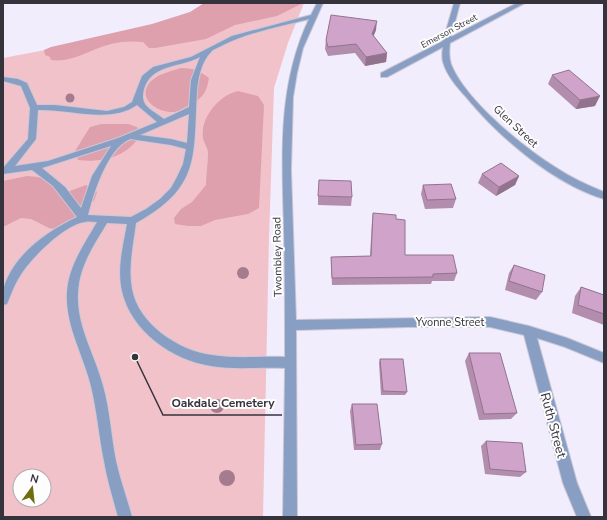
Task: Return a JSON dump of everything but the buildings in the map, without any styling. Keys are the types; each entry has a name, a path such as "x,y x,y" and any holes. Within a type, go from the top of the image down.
{"street":[{"name":"Twombley Road","path":"290,517 288,165 290,96 301,47 313,16 320,3"},
{"name":"Glen Street","path":"457,3 447,43 447,62 450,71 466,92 488,116 543,164 567,179 604,196"},
{"name":"Emerson Street","path":"384,75 522,3"},
{"path":"34,108 55,107 99,112 114,112 132,106 138,97 142,84 150,73 167,65 193,58 234,37 313,16"},
{"path":"3,301 6,284 37,246 64,227 83,218 132,221 145,215 160,204 181,182 186,172 191,147 193,108 192,90 197,67 208,51"},
{"path":"3,79 15,81 24,85 34,108 32,139 5,170"},
{"path":"138,97 140,104 163,122"},
{"path":"5,170 49,164 131,137 193,108"},
{"path":"131,137 171,142 191,147"},
{"path":"83,218 87,201 99,169 121,140"},
{"path":"34,167 50,177 61,187 83,218"},
{"path":"104,220 85,248 80,261 74,281 74,318 80,340 91,367 103,411 110,460 125,517"},
{"path":"132,221 125,276 127,292 133,308 140,320 155,334 172,347 194,357 210,361 290,363"},
{"name":"Yvonne Street","path":"290,325 476,321 490,322 529,331 604,358"},
{"name":"Ruth Street","path":"529,331 570,483 584,517"}],"shaded area":[{"path":"204,3 303,3 277,16 235,25 206,39 155,48 149,48 143,42 119,42 103,46 74,58 59,60 51,60 50,57 45,55 44,50 51,47 152,24 190,12"},
{"path":"294,3 304,3 288,43 274,88 263,517 3,517 3,58"},
{"path":"181,68 196,70 209,78 203,95 197,101 174,112 162,110 151,104 147,99 146,94 146,88 150,82 161,75"},
{"path":"238,91 258,96 264,105 259,208 248,214 215,220 201,226 175,224 174,218 181,209 192,202 206,185 208,153 203,138 203,130 208,115 212,108 224,97"},
{"path":"101,124 128,124 137,127 140,135 135,143 128,149 113,157 87,161 78,160 75,151 90,127"},
{"path":"27,176 47,180 53,185 59,195 86,185 97,192 94,201 82,205 77,225 59,230 49,228 31,219 21,218 3,227 3,181"}],"place":[{"name":"Oakdale Cemetery","path":"135,357"}]}
